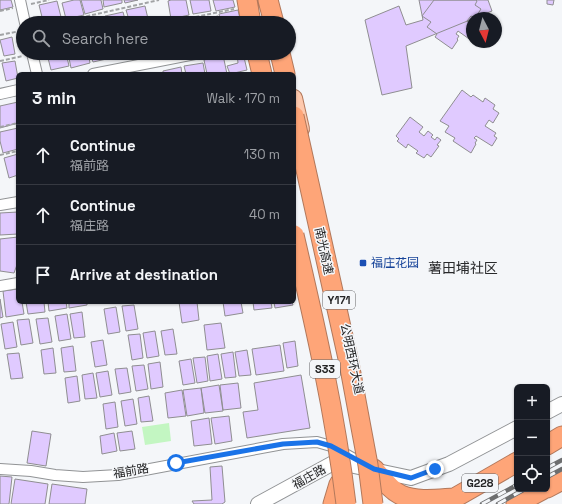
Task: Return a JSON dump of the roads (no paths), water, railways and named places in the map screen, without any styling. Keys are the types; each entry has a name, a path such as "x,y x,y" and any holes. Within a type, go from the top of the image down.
{"highway":[{"path":"268,0 272,16"},
{"path":"242,2 249,16"},
{"path":"259,60 262,72"},
{"path":"282,60 285,72"},
{"name":"南光高速","path":"296,125 349,363 368,465 373,504"},
{"name":"S33","path":"296,244 324,366 342,467 345,504"},
{"path":"550,443 562,436"},
{"name":"G228","path":"449,501 514,464"},
{"path":"374,469 389,486 401,495 418,499 449,501"},
{"path":"550,486 562,480"},
{"path":"333,504 339,484"},
{"path":"516,504 538,492"}],"main road":[{"path":"272,0 275,16"},
{"path":"242,2 243,16"},
{"path":"251,60 254,72"},
{"path":"286,60 289,72"},
{"name":"公明西环大道","path":"296,107 359,387 379,504"},
{"path":"296,276 314,355 339,484 345,504"}],"street":[{"path":"21,3 24,16"},
{"path":"34,60 37,72"},
{"path":"103,72 164,60"},
{"path":"0,94 16,90"},
{"path":"0,205 16,202"},
{"path":"0,286 16,283"},
{"path":"550,410 562,404"},
{"name":"福庄路","path":"258,504 335,462 411,478 449,464 514,430"},
{"name":"福前路","path":"0,469 83,477 118,474 283,444 317,442 331,446 374,469"}],"railway":[{"path":"550,466 562,460"},
{"path":"550,475 562,469"},
{"path":"482,504 514,487"},
{"path":"498,504 520,492"}],"place":[{"name":"福庄花园","path":"363,263"}],"district":[{"name":"薯田埔社区","path":"463,268"}]}
